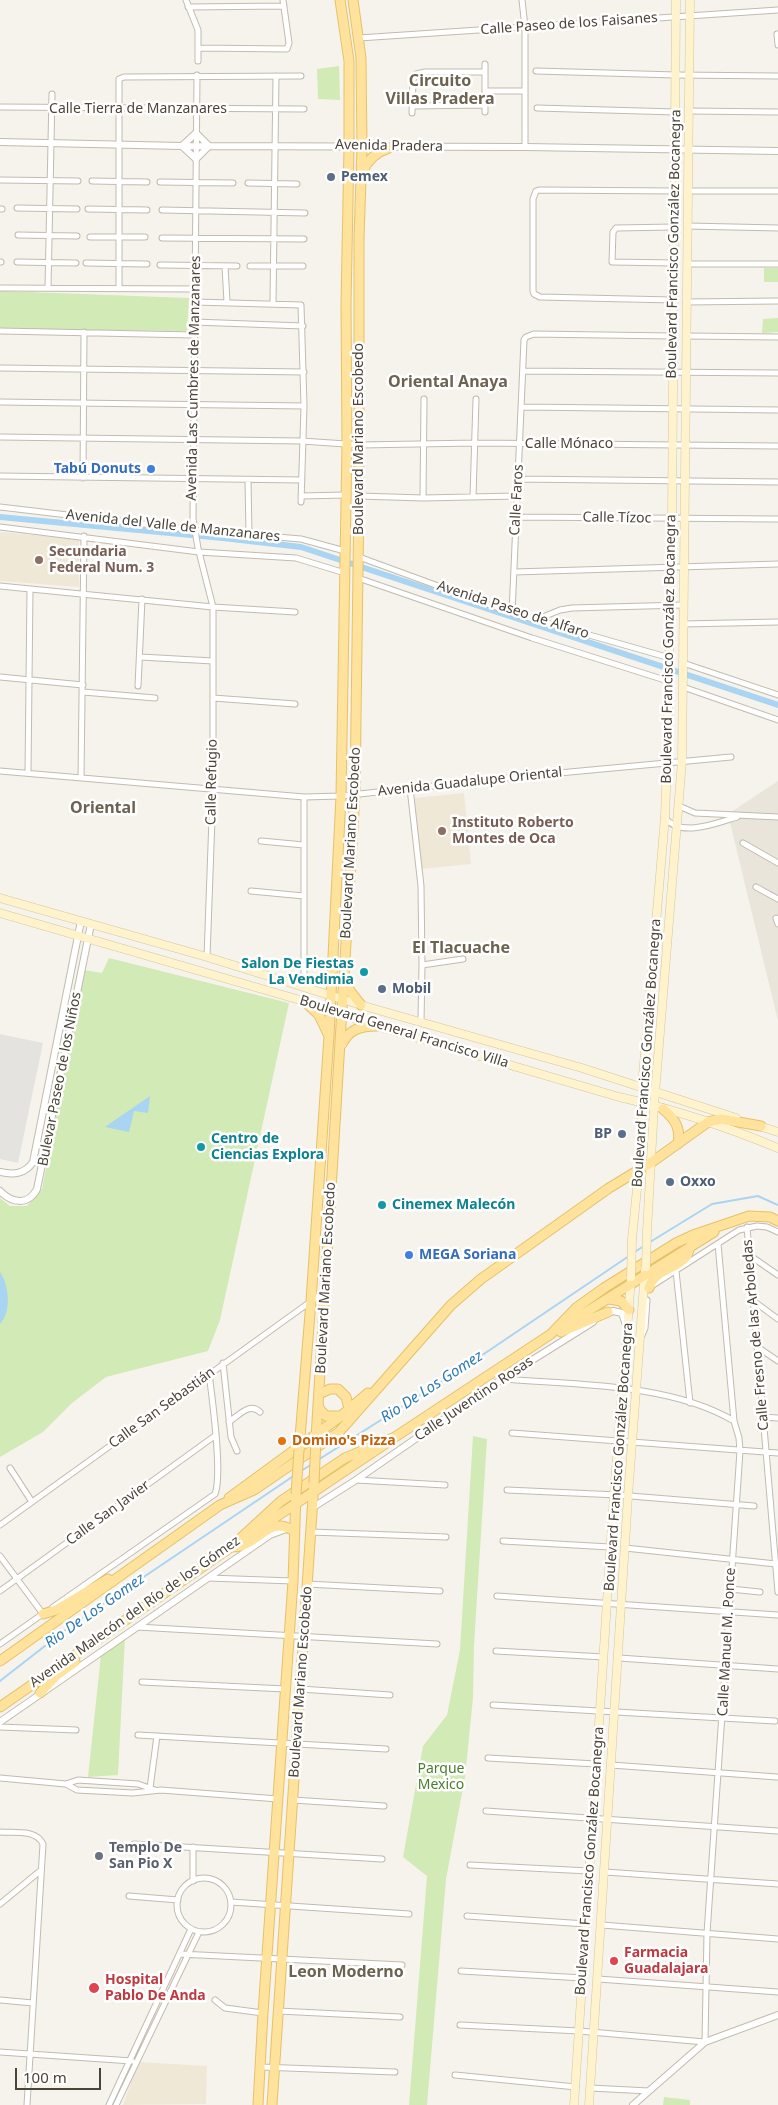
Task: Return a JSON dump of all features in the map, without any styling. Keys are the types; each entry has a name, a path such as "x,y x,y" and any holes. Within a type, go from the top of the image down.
{"main road":[{"name":"Boulevard Mariano Escobedo","path":"258,2105 266,1959 294,1566 295,1544 293,1530 312,1300 329,1036 341,796 346,495 346,305 350,147 349,60 340,0"},
{"name":"Boulevard Mariano Escobedo","path":"272,2105 317,1436 326,1255 343,1015 355,794 360,445 362,74 353,0"},
{"name":"Boulevard Francisco González Bocanegra","path":"574,2105 608,1603 610,1547 628,1334 632,1239 639,1170 643,1076 665,817 672,518 671,373 676,150 676,0"},
{"name":"Boulevard Francisco González Bocanegra","path":"589,2105 623,1604 628,1496 645,1271 654,1106 682,761 690,0"},
{"path":"360,178 367,162 379,152 389,148"},
{"name":"Boulevard General Francisco Villa","path":"0,898 208,957 362,1005 582,1068 778,1132"},
{"name":"Boulevard General Francisco Villa","path":"0,912 330,1009 377,1026 619,1098 643,1102 708,1122 778,1148"},
{"path":"345,978 350,991 362,1005"},
{"path":"305,1002 319,1016 329,1036"},
{"path":"340,1049 344,1040 353,1030 361,1027 377,1026"},
{"path":"629,1084 643,1076"},
{"path":"663,1109 672,1117 678,1128 678,1144"},
{"path":"220,1505 254,1490 330,1440 348,1423 395,1367 451,1306 480,1279 609,1188 652,1162 708,1122 721,1119 761,1126"},
{"name":"Avenida Malecón del Río de los Gómez","path":"0,1707 231,1547 281,1501 345,1458 395,1437 551,1334 584,1302 676,1243 749,1216 758,1216 778,1221"},
{"path":"551,1334 610,1299 631,1280 645,1271 733,1221"},
{"path":"649,1288 652,1280 658,1274 685,1258 691,1245"},
{"path":"314,1246 318,1252 326,1255"},
{"path":"610,1299 621,1301 629,1310"},
{"path":"551,1334 569,1329 608,1312"},
{"path":"0,1661 220,1505 288,1454 317,1436 350,1409 395,1367"},
{"path":"319,1394 330,1389 338,1389 346,1397 350,1409"},
{"path":"318,1403 320,1410 326,1416 341,1416"},
{"path":"288,1454 301,1426"},
{"path":"231,1547 296,1499 313,1493 395,1437"},
{"path":"231,1547 245,1545 277,1526 285,1526 293,1530"},
{"path":"295,1544 301,1535 310,1532"},
{"path":"42,1614 56,1610 113,1576 135,1566"},
{"path":"294,1566 308,1567"},
{"path":"40,1693 61,1672 90,1651 116,1627"},
{"path":"586,1926 601,1927"}],"street":[{"path":"186,0 197,24 198,60"},
{"path":"230,0 231,6"},
{"path":"199,48 287,49 289,43 283,0"},
{"path":"522,0 525,27 525,147"},
{"path":"188,7 284,6"},
{"name":"Calle Paseo de los Faisanes","path":"359,38 778,10"},
{"path":"777,34 778,45"},
{"path":"484,64 485,112"},
{"path":"536,71 676,76 778,76"},
{"path":"412,113 413,80 416,74 425,72 485,72"},
{"path":"119,289 119,79 124,77 197,75 301,76"},
{"name":"Avenida Las Cumbres de Manzanares","path":"197,75 192,480 194,531 214,607"},
{"path":"273,303 276,76"},
{"path":"485,91 526,91"},
{"path":"48,288 52,94"},
{"path":"412,106 485,105"},
{"name":"Calle Tierra de Manzanares","path":"0,108 304,109"},
{"path":"537,108 676,112"},
{"path":"689,112 778,112"},
{"path":"196,132 209,146 196,159 182,146 196,132"},
{"name":"Avenida Pradera","path":"0,142 119,143 182,146 525,147 778,151"},
{"path":"0,180 78,181"},
{"path":"92,181 147,182"},
{"path":"160,182 233,183"},
{"path":"248,183 297,184"},
{"path":"673,300 547,298 534,294 532,262 533,199 536,191 550,189 675,191"},
{"path":"688,191 778,191"},
{"path":"17,208 77,209"},
{"path":"88,209 147,210"},
{"path":"162,210 306,213"},
{"path":"688,226 778,228"},
{"path":"674,227 618,227 613,232 612,262 674,263"},
{"path":"18,236 77,236"},
{"path":"90,236 145,238"},
{"path":"162,238 304,239"},
{"path":"17,262 76,263"},
{"path":"86,264 148,264"},
{"path":"687,264 778,264"},
{"path":"160,265 237,266"},
{"path":"226,266 226,302"},
{"path":"250,266 303,266"},
{"path":"0,288 195,289"},
{"path":"686,302 778,301"},
{"path":"194,302 301,305 304,372 301,499 346,495"},
{"path":"194,322 303,326"},
{"path":"0,331 194,336"},
{"path":"83,478 82,402 84,332"},
{"name":"Calle Faros","path":"512,613 521,444 524,340 526,337 534,334 672,336"},
{"path":"686,336 778,337"},
{"path":"0,368 304,372"},
{"path":"524,371 778,373"},
{"path":"423,498 424,399"},
{"path":"473,497 476,399"},
{"path":"0,402 304,406"},
{"path":"522,407 778,410"},
{"name":"Calle Mónaco","path":"0,436 302,441 360,445 476,443 778,446"},
{"path":"0,476 302,480"},
{"path":"519,479 778,482"},
{"path":"248,480 249,535"},
{"path":"359,496 423,498 517,496"},
{"name":"Avenida del Valle de Manzanares","path":"0,507 194,531 301,539 345,554"},
{"name":"Calle Tízoc","path":"516,517 778,519"},
{"path":"0,527 198,550 296,558 345,571"},
{"path":"81,778 84,536"},
{"name":"Avenida Paseo de Alfaro","path":"358,558 512,613 537,619 670,661"},
{"path":"514,572 778,564"},
{"path":"358,576 532,638 668,679"},
{"path":"0,586 214,607 295,612"},
{"path":"28,773 30,589"},
{"path":"138,686 142,599"},
{"path":"537,619 572,608 683,605"},
{"name":"Calle Refugio","path":"208,957 213,790 214,607"},
{"path":"683,624 778,622"},
{"path":"140,656 213,661"},
{"path":"683,666 778,695"},
{"path":"0,677 155,698"},
{"path":"683,684 778,720"},
{"path":"213,698 295,704"},
{"name":"Avenida Guadalupe Oriental","path":"0,770 304,797 341,796 731,757"},
{"path":"410,788 421,886 421,1021"},
{"path":"304,797 304,986"},
{"path":"679,806 694,813 778,817"},
{"path":"665,817 677,827 696,827 740,816"},
{"path":"261,841 304,845"},
{"path":"742,843 778,863"},
{"path":"756,887 778,899"},
{"path":"251,891 304,896"},
{"name":"Bulevar Paseo de los Niños","path":"0,1172 20,1173 26,1170 33,1162 81,921"},
{"name":"Bulevar Paseo de los Niños","path":"0,1191 10,1200 20,1201 30,1198 38,1189 91,924"},
{"path":"422,965 463,959"},
{"path":"55,1053 66,1054"},
{"path":"649,1288 739,1230 747,1227 767,1227 778,1232"},
{"name":"Calle Fresno de las Arboledas","path":"747,1227 778,1592"},
{"name":"Calle Manuel M. Ponce","path":"705,2042 707,1933 740,1451 739,1438 734,1421 718,1244"},
{"path":"748,1255 778,1276"},
{"path":"676,1271 690,1403"},
{"name":"Boulevard Francisco González Bocanegra","path":"640,1338 645,1328 647,1292 649,1288"},
{"name":"Calle San Sebastián","path":"0,1525 324,1292"},
{"path":"752,1300 778,1319"},
{"path":"608,1312 618,1311 622,1313 628,1334"},
{"name":"Calle Juventino Rosas","path":"312,1508 356,1480 502,1379 608,1312"},
{"path":"756,1346 778,1361"},
{"path":"223,1363 231,1441 237,1451"},
{"path":"0,1644 215,1494 218,1484 216,1435 209,1373"},
{"path":"502,1379 637,1389 690,1403 734,1421"},
{"path":"230,1422 250,1408 255,1408 260,1412"},
{"path":"762,1417 778,1418"},
{"path":"512,1433 633,1444 778,1453"},
{"name":"Calle San Javier","path":"0,1591 216,1435"},
{"path":"10,1468 32,1502"},
{"path":"356,1480 445,1485"},
{"path":"507,1490 614,1495 754,1506"},
{"path":"0,1722 270,1535 282,1530 293,1530"},
{"path":"310,1532 446,1537"},
{"path":"503,1541 610,1547"},
{"path":"625,1548 776,1564"},
{"path":"0,1556 42,1614"},
{"path":"207,1578 293,1581"},
{"path":"307,1584 440,1591"},
{"path":"730,1589 760,1592"},
{"path":"497,1596 729,1610 778,1615"},
{"path":"136,1627 289,1634 437,1644"},
{"path":"496,1651 604,1657"},
{"path":"619,1658 778,1669"},
{"path":"142,1682 285,1689"},
{"path":"300,1689 390,1695"},
{"path":"493,1704 775,1722"},
{"path":"0,1727 76,1730"},
{"path":"138,1735 386,1749"},
{"path":"152,1789 157,1736"},
{"path":"488,1758 596,1764"},
{"path":"611,1765 777,1777"},
{"path":"0,1778 66,1784 77,1790 134,1793 152,1789"},
{"path":"66,1784 78,1780 138,1784 152,1789 278,1799"},
{"path":"293,1800 384,1806"},
{"path":"486,1811 778,1831"},
{"path":"0,1832 32,1834 40,1839 43,1844 27,2105"},
{"path":"134,1844 382,1859"},
{"path":"193,1848 193,1881"},
{"path":"470,1865 589,1871"},
{"path":"0,1904 40,1871"},
{"path":"605,1872 778,1884"},
{"path":"201,1879 217,1882 228,1894 231,1902 230,1910 223,1925 216,1930 200,1932 191,1929 180,1917 178,1900 186,1886 193,1881 201,1879"},
{"path":"129,1896 178,1900"},
{"path":"231,1902 409,1914"},
{"path":"467,1916 586,1926"},
{"path":"601,1927 778,1939"},
{"path":"113,2104 130,2061 191,1929"},
{"path":"113,2104 137,2061 200,1932"},
{"path":"180,1954 402,1965"},
{"path":"461,1971 583,1978"},
{"path":"598,1979 778,1992"},
{"path":"0,2000 33,2003"},
{"path":"215,2000 225,2008 263,2012"},
{"path":"278,2011 400,2017"},
{"path":"633,2105 705,2042 778,2015"},
{"path":"460,2025 594,2032 705,2042"},
{"path":"141,2037 147,2040"},
{"path":"0,2052 137,2061"},
{"path":"260,2067 395,2072"},
{"path":"455,2076 576,2087"},
{"path":"590,2088 649,2091"}],"shaded area":[{"name":"Secundaria Federal Num. 3","path":"0,532 79,539 79,587 0,581"},
{"path":"778,781 778,1021 728,814"},
{"name":"Instituto Roberto Montes de Oca","path":"464,793 471,864 421,869 414,798"},
{"path":"0,1034 43,1043 18,1163 0,1159"},
{"path":"138,2062 207,2066 206,2104 123,2105"}],"green space":[{"path":"339,66 340,100 318,99 317,69"},
{"path":"764,268 778,268 778,282 764,282"},
{"path":"0,291 189,298 187,331 0,329"},
{"path":"778,318 778,332 762,333 763,319"},
{"name":"Centro de Ciencias Explora","path":"109,958 289,1003 220,1320 208,1351 106,1377 72,1403 43,1432 0,1457 0,1198 10,1206 27,1206 42,1189 84,970 102,973"},
{"name":"Parque Mexico","path":"473,1436 487,1439 474,1645 473,1698 465,1777 446,1879 427,2105 409,2105 427,1876 403,1857 423,1746 447,1715 460,1650"},
{"path":"125,1637 118,1775 88,1777 101,1655"},
{"path":"664,2097 690,2100 690,2105 663,2105"}],"water":[{"path":"150,1096 148,1113 134,1111 129,1132 105,1127"},
{"path":"0,1272 7,1291 8,1306 4,1319 0,1324"}],"waterway":[{"path":"0,517 301,547 778,705"},
{"name":"Rio De Los Gomez","path":"650,1242 712,1204 758,1196 778,1205"},
{"name":"Rio De Los Gomez","path":"633,1253 644,1246"},
{"name":"Rio De Los Gomez","path":"318,1460 469,1364 629,1256"},
{"name":"Rio De Los Gomez","path":"301,1471 312,1464"},
{"name":"Rio De Los Gomez","path":"0,1681 68,1628 295,1475"}],"place":[{"name":"Pemex","path":"331,177"},
{"name":"Tabú Donuts","path":"151,469"},
{"name":"Secundaria Federal Num. 3","path":"39,560"},
{"name":"Instituto Roberto Montes de Oca","path":"442,831"},
{"name":"Salon De Fiestas La Vendimia","path":"364,972"},
{"name":"Mobil","path":"382,989"},
{"name":"BP","path":"622,1134"},
{"name":"Centro de Ciencias Explora","path":"201,1147"},
{"name":"Oxxo","path":"670,1182"},
{"name":"Cinemex Malecón","path":"382,1205"},
{"name":"MEGA Soriana","path":"409,1255"},
{"name":"Domino's Pizza","path":"282,1441"},
{"name":"Templo De San Pio X","path":"99,1856"},
{"name":"Farmacia Guadalajara","path":"614,1961"},
{"name":"Hospital Pablo De Anda","path":"94,1988"}],"district":[{"name":"Circuito Villas Pradera","path":"440,90"},
{"name":"Oriental Anaya","path":"448,382"},
{"name":"Oriental","path":"103,808"},
{"name":"El Tlacuache","path":"461,948"},
{"name":"Leon Moderno","path":"346,1972"}]}
